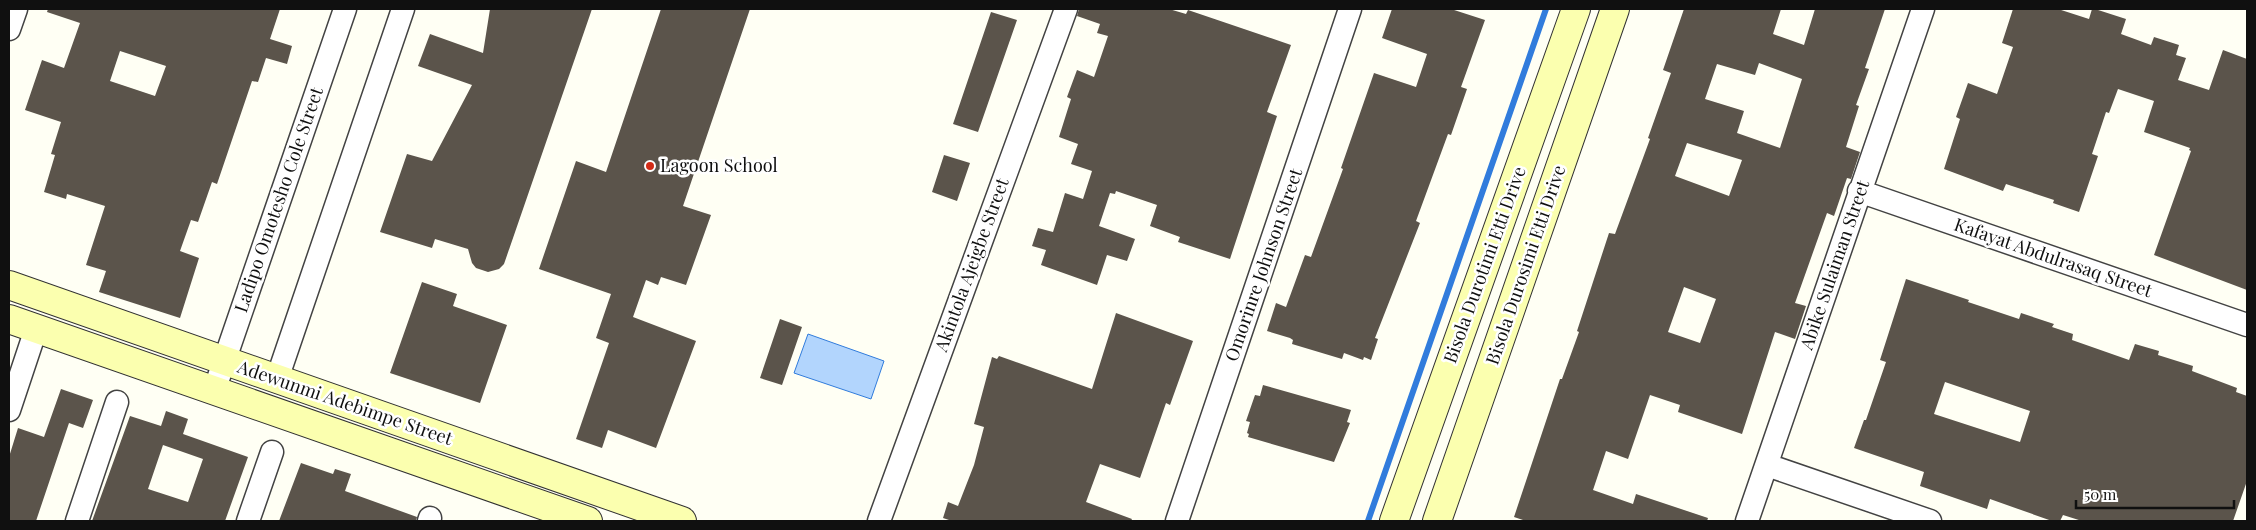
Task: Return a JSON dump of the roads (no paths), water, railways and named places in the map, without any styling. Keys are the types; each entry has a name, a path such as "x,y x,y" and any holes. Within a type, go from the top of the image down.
{"main road":[{"name":"Bisola Durotimi Etti Drive","path":"1394,521 1576,9"},
{"name":"Bisola Durosimi Etti Drive","path":"1437,521 1615,9"},
{"name":"Adewunmi Adebimpe Street","path":"9,285 682,521"},
{"name":"Adewunmi Adebimpe Street","path":"9,319 214,391 551,515 588,521"}],"street":[{"path":"9,29 16,9"},
{"name":"Ladipo Omotesho Cole Street","path":"214,391 345,9"},
{"path":"276,379 403,9"},
{"name":"Akintola Ajeigbe Street","path":"879,521 1066,9"},
{"name":"Omorinre Johnson Street","path":"1177,521 1350,9"},
{"name":"Abike Sulaiman Street","path":"1747,521 1768,465 1859,192 1923,9"},
{"name":"Kafayat Abdulrasaq Street","path":"1859,192 2247,325"},
{"path":"9,410 36,329"},
{"path":"77,521 117,402"},
{"path":"248,521 272,452"},
{"path":"1768,465 1930,521"}],"water":[{"path":"808,334 884,361 871,399 794,373"}],"waterway":[{"path":"1368,521 1546,9"}],"place":[{"name":"Lagoon School","path":"650,166"}]}
